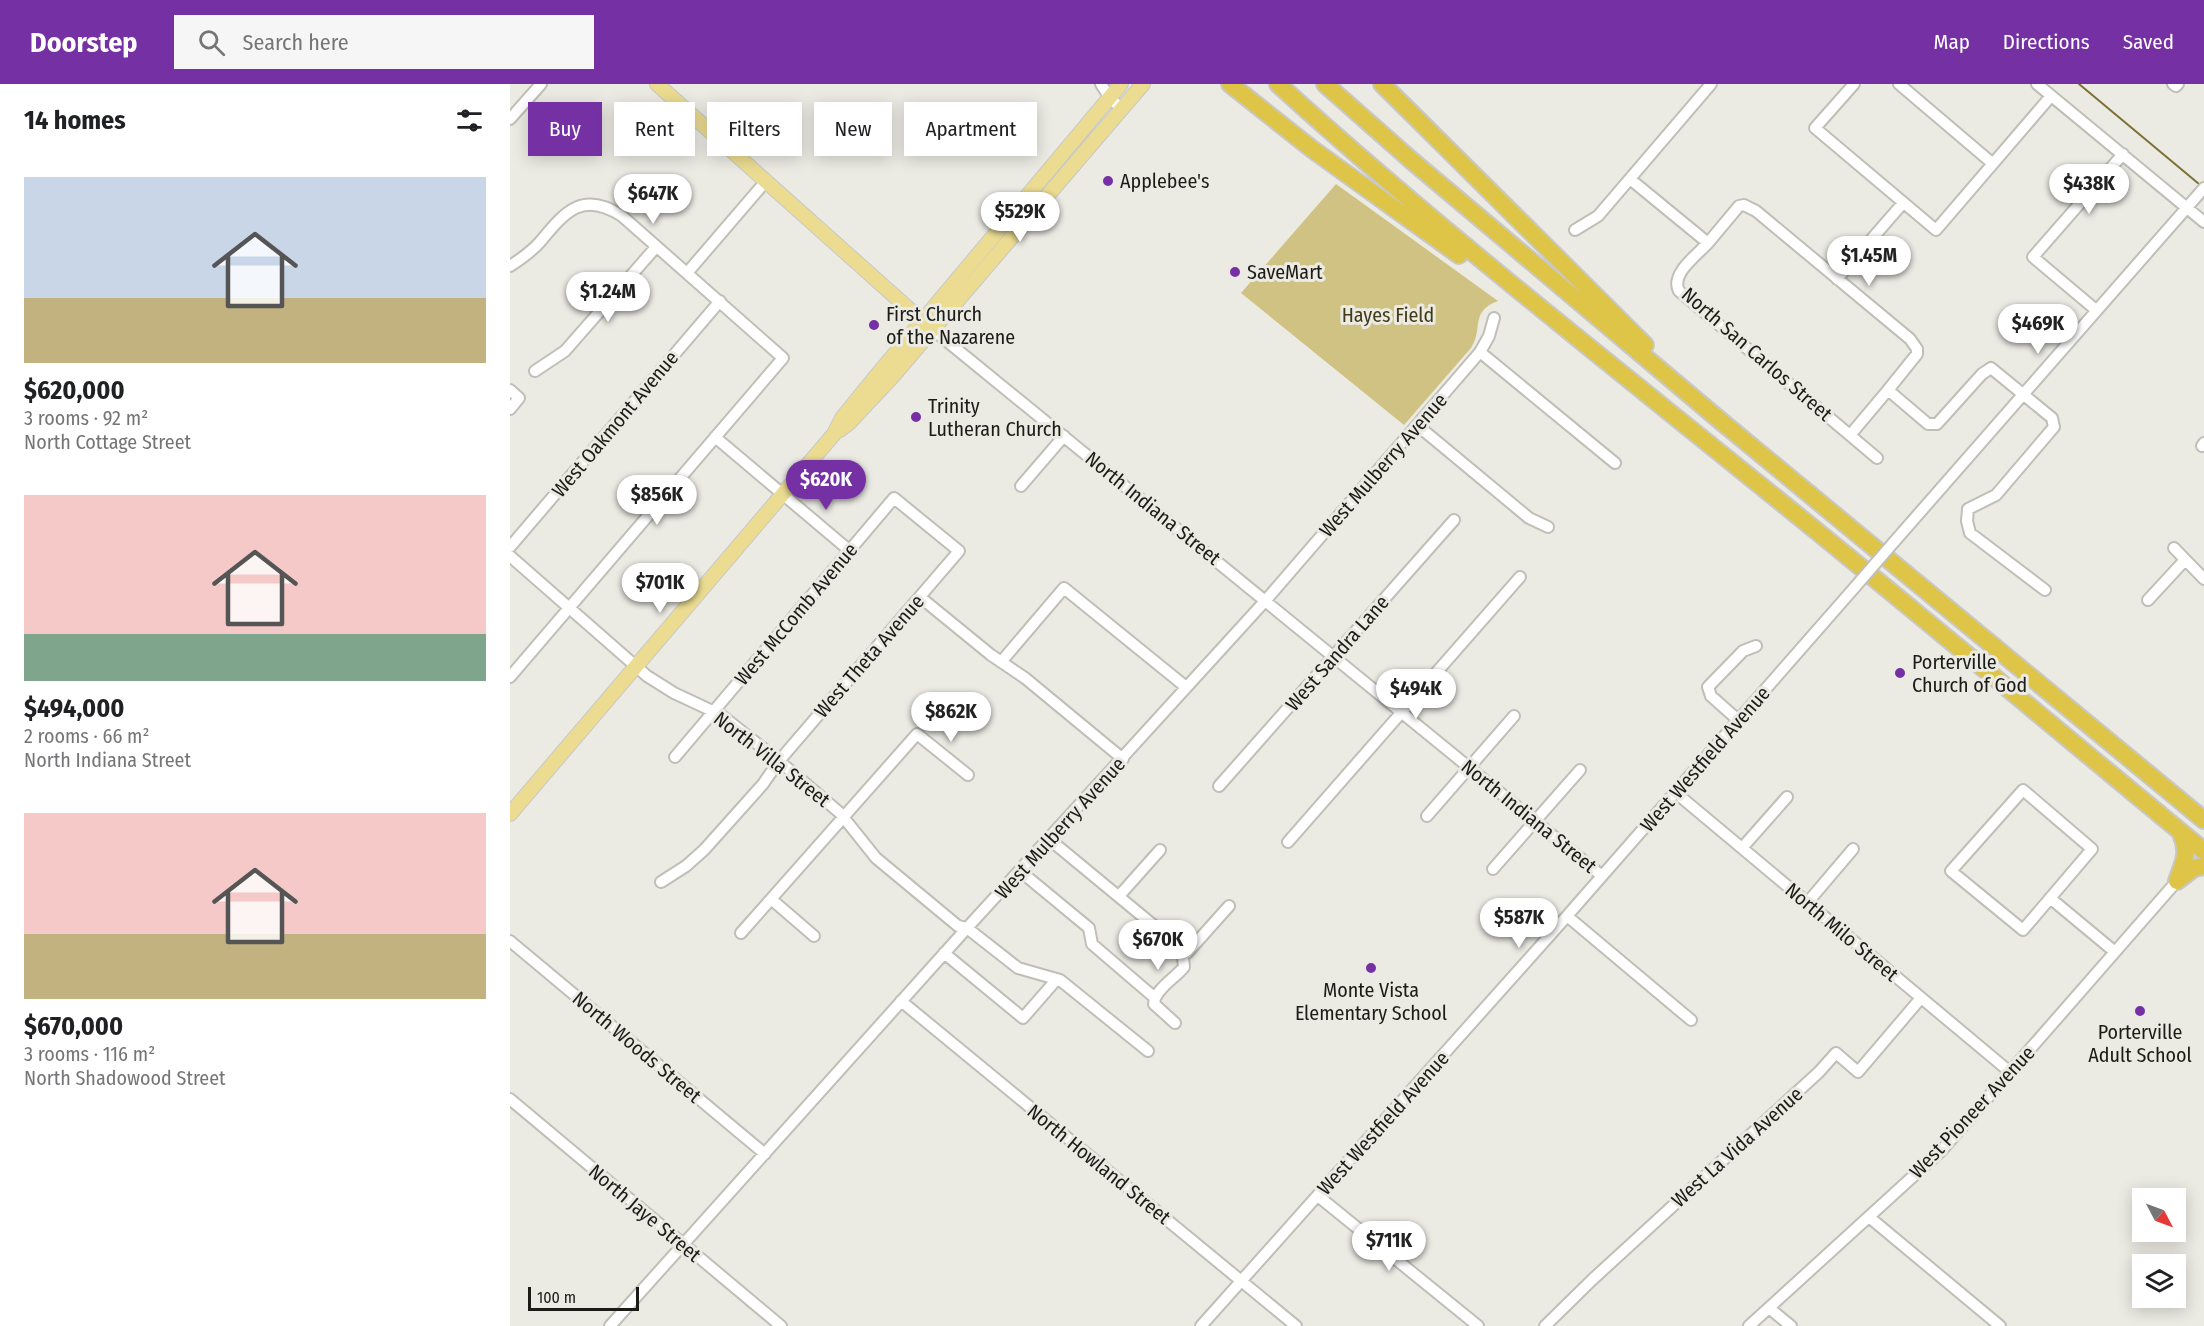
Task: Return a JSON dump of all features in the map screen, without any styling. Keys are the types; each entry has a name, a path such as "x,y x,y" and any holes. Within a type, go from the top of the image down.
{"highway":[{"path":"1230,84 1344,173 1465,259 1577,344 1613,366"},
{"path":"1278,84 1408,199 1841,551 2204,851"},
{"path":"1325,84 1411,160 1722,422 2201,816"},
{"path":"1382,84 1722,422"},
{"path":"2177,881 2186,851 2180,831"},
{"path":"2177,881 2194,868 2204,866"}],"main road":[{"name":"North Indiana Street","path":"657,84 927,325"},
{"path":"510,814 834,434 849,423 1008,220 1121,84"},
{"path":"927,325 983,270 1143,84"},
{"path":"1042,202 1042,192 1046,183 1085,134 1089,122"},
{"path":"983,270 988,258 1008,233 1011,223 1008,220"}],"street":[{"path":"510,119 541,84"},
{"path":"1101,84 1122,110"},
{"path":"1575,230 1598,216 1710,84"},
{"path":"1854,84 1815,128 1936,230 2051,96"},
{"path":"1899,84 1992,163"},
{"path":"2037,84 2204,222"},
{"path":"2096,310 2033,257 2123,154"},
{"path":"1630,179 1708,243 1736,209 1744,205 1756,211 1838,279 1903,202"},
{"path":"687,273 766,181"},
{"name":"West Westfield Avenue","path":"1201,1326 1568,916 2204,188"},
{"path":"510,266 523,258 539,243 566,212 582,205 611,209 720,301 783,358 510,677"},
{"name":"North San Carlos Street","path":"1708,243 1677,276 1679,291 1877,458"},
{"path":"535,371 566,351 656,247"},
{"name":"North San Carlos Street","path":"1838,279 1910,339 1917,349 1913,361 1851,434"},
{"name":"West Oakmont Avenue","path":"510,547 720,301"},
{"name":"West Mulberry Avenue","path":"610,1326 944,953 1266,600 1480,351 1489,336 1494,318"},
{"name":"North Indiana Street","path":"927,325 1602,876"},
{"path":"1480,351 1615,463"},
{"path":"1888,390 1932,426 1940,421 1988,368 1995,371 2052,418 2054,427 1996,495 1968,509 1967,521 1970,533 2045,590"},
{"path":"510,390 519,398 510,409"},
{"path":"1417,425 1529,518 1548,527"},
{"path":"1021,486 1064,436"},
{"path":"715,437 850,551"},
{"name":"West McComb Avenue","path":"675,757 894,498 959,551"},
{"name":"West Sandra Lane","path":"1219,786 1454,520"},
{"path":"2174,548 2204,579"},
{"name":"West Theta Avenue","path":"661,882 686,866 704,850 763,784 779,761 959,551"},
{"name":"North Villa Street","path":"510,556 636,667 674,693 713,711 739,728 779,761 844,817 876,858 958,926 967,928 1018,968 1057,979"},
{"path":"2148,600 2186,560"},
{"path":"1288,842 1520,578"},
{"path":"1001,662 1064,588 1186,687"},
{"path":"920,597 1001,662 1025,678 1123,759"},
{"path":"1738,720 1711,696 1708,687 1743,651 1756,646"},
{"path":"1427,816 1514,716"},
{"path":"741,933 917,734 968,775"},
{"path":"1493,869 1580,770"},
{"name":"North Milo Street","path":"1677,790 1682,798 2010,1072"},
{"path":"2023,790 2092,849 2050,898 2023,930 1952,871 2023,790"},
{"path":"1742,848 1787,797"},
{"path":"1049,839 1184,951"},
{"path":"1808,902 1853,849"},
{"path":"1119,896 1160,850"},
{"path":"1020,871 1089,928 1092,944 1155,998"},
{"name":"West Pioneer Avenue","path":"1749,1326 1942,1150 2177,881"},
{"path":"2050,898 2115,952"},
{"path":"771,899 814,936"},
{"path":"1175,1023 1154,1005 1155,998 1161,985 1174,979 1184,967 1184,951 1229,906"},
{"path":"1568,916 1691,1020"},
{"name":"North Woods Street","path":"510,941 765,1154"},
{"path":"944,953 1023,1018 1057,979 1148,1051"},
{"name":"West La Vida Avenue","path":"1545,1326 1593,1279 1819,1072 1836,1053 1858,1072 1921,998"},
{"name":"North Howland Street","path":"901,1001 1296,1326"},
{"name":"North Jaye Street","path":"510,1100 781,1326"},
{"path":"1318,1196 1478,1326"},
{"path":"1869,1216 2000,1326"},
{"path":"1769,1308 1791,1326"}],"green space":[{"name":"Hayes Field","path":"1336,184 1498,301 1489,305 1480,315 1475,341 1471,348 1404,425 1241,293"}],"waterway":[{"path":"2079,84 2199,184"}],"place":[{"name":"Applebee's","path":"1108,181"},
{"name":"SaveMart","path":"1235,272"},
{"name":"First Church of the Nazarene","path":"874,325"},
{"name":"Trinity Lutheran Church","path":"916,417"},
{"name":"Porterville Church of God","path":"1900,673"},
{"name":"Monte Vista Elementary School","path":"1371,968"},
{"name":"Porterville Adult School","path":"2140,1011"}]}
